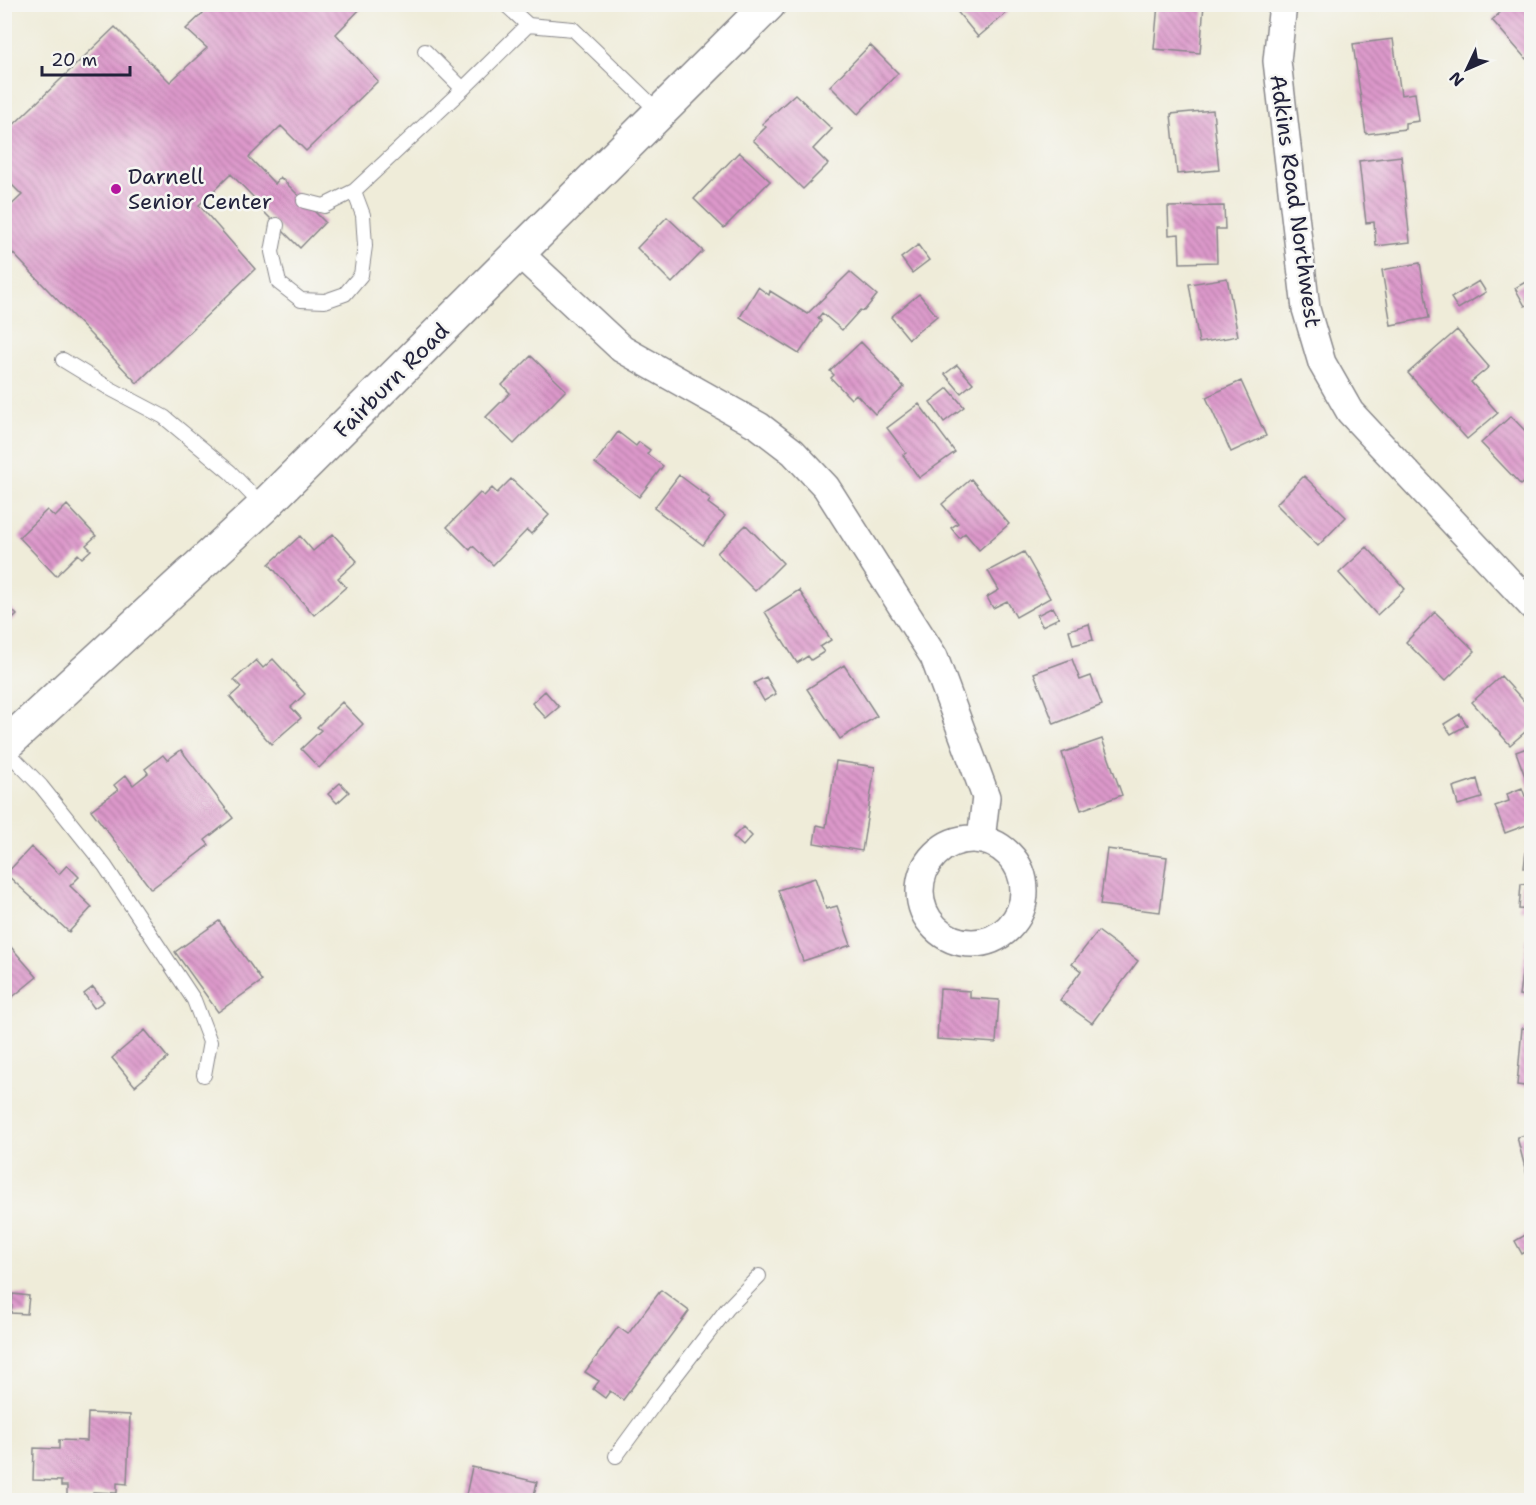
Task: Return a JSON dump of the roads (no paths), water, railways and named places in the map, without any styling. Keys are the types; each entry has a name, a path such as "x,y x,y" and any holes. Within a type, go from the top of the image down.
{"street":[{"name":"Fairburn Road","path":"4,747 263,507 769,4"},
{"name":"Adkins Road Northwest","path":"1283,4 1277,61 1306,309 1322,363 1350,412 1532,606"},
{"path":"519,253 622,349 759,426 793,452 826,487 934,657 986,797 981,840"}],"lane":[{"path":"505,4 528,25 573,29 660,113"},
{"path":"304,201 324,206 354,190 528,25"},
{"path":"425,51 463,89"},
{"path":"277,225 272,252 279,283 301,300 325,301 345,294 361,275 365,246 363,215 354,190"},
{"path":"63,360 164,417 230,472 263,507"},
{"path":"4,747 41,786 105,866 194,1000 210,1042 204,1075"},
{"path":"616,1456 727,1309 759,1276"}],"place":[{"name":"Darnell Senior Center","path":"116,189"}]}
